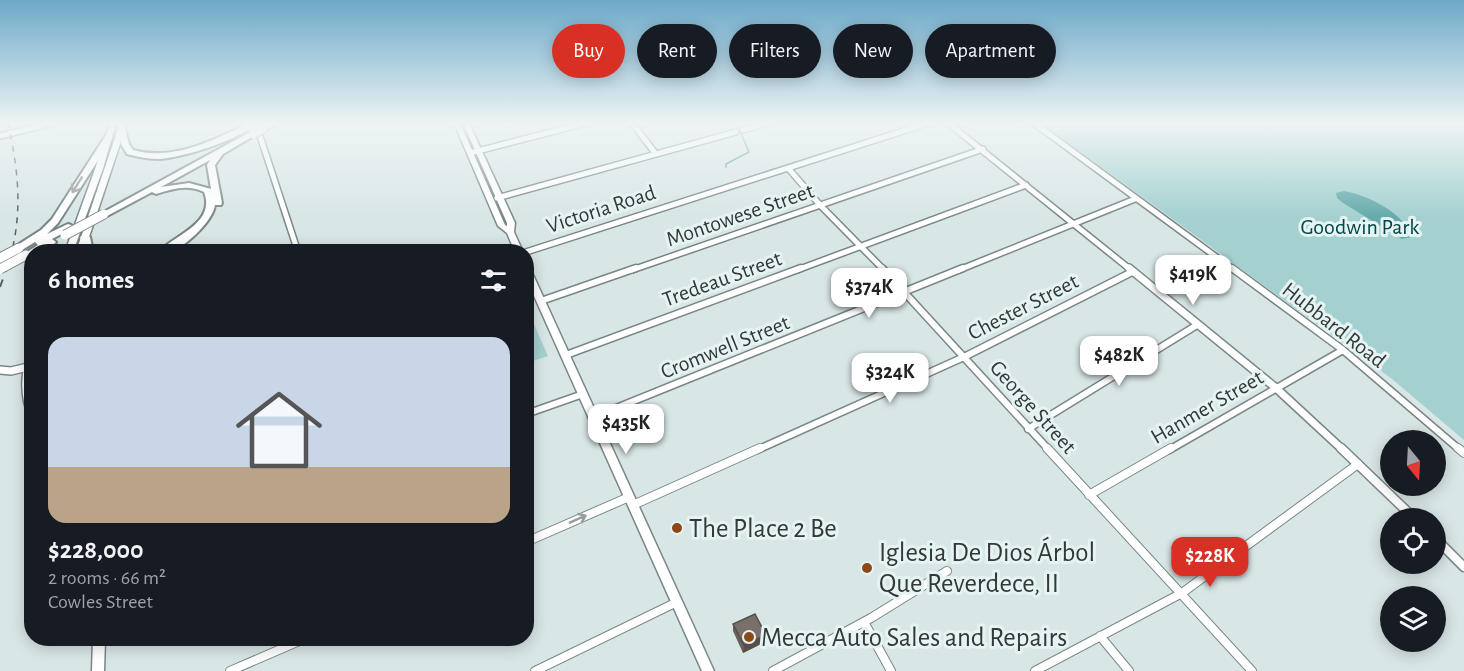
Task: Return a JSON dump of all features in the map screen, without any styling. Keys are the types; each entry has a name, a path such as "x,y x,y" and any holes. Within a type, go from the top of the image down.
{"highway":[{"path":"33,244 55,221 98,154"},
{"path":"145,154 166,154"},
{"path":"41,244 206,154"},
{"path":"105,210 127,201 215,154"},
{"path":"183,244 195,236 214,214 218,198 212,164 220,154"},
{"path":"127,201 178,186 194,186 209,192 211,205 202,222 175,244"},
{"path":"85,237 86,244"},
{"path":"0,260 24,253"},
{"path":"0,269 24,253"}],"main road":[{"path":"72,244 103,154"},
{"path":"83,244 114,154"},
{"path":"471,154 502,226 510,232 515,244"},
{"path":"481,154 512,225 510,232"},
{"path":"534,286 708,671"},
{"path":"98,671 99,646"}],"street":[{"path":"265,154 295,244"},
{"path":"490,200 655,154"},
{"name":"Victoria Road","path":"534,249 831,154"},
{"name":"Montowese Street","path":"541,301 968,154"},
{"path":"989,154 1276,388 1404,508"},
{"name":"Hubbard Road","path":"1076,154 1343,350 1464,453"},
{"name":"George Street","path":"788,168 1252,671"},
{"name":"Tredeau Street","path":"566,355 1026,185"},
{"name":"Cromwell Street","path":"594,417 1135,199"},
{"name":"Chester Street","path":"534,539 631,501 964,357 1132,272"},
{"path":"1028,429 1197,325"},
{"name":"Hanmer Street","path":"1089,495 1343,350"},
{"path":"0,370 24,368"},
{"path":"534,411 583,394"},
{"path":"1035,671 1182,593 1358,464"},
{"path":"1446,549 1464,567"},
{"path":"773,671 864,622 947,571"},
{"path":"535,671 677,602"},
{"path":"864,622 891,671"},
{"path":"1100,636 1129,671"},
{"path":"230,671 288,646"}],"green space":[{"name":"Goodwin Park","path":"1084,154 1464,154 1464,440 1392,379"},
{"path":"534,324 548,356 534,361"}],"shaded area":[{"path":"1344,191 1373,201 1392,212 1407,226 1411,237 1402,239 1343,203 1337,198 1336,193"}],"building":[{"name":"Mecca Auto Sales and Repairs","path":"755,614 766,635 744,645 733,624"}],"waterway":[{"path":"726,167 726,164 745,154"}],"railway":[{"path":"6,270 12,251 17,215 18,196 14,154"},
{"path":"0,287 7,268"}],"place":[{"name":"The Place 2 Be","path":"677,528"},
{"name":"Iglesia De Dios Árbol Que Reverdece, II","path":"867,568"},
{"name":"Mecca Auto Sales and Repairs","path":"749,637"}]}
